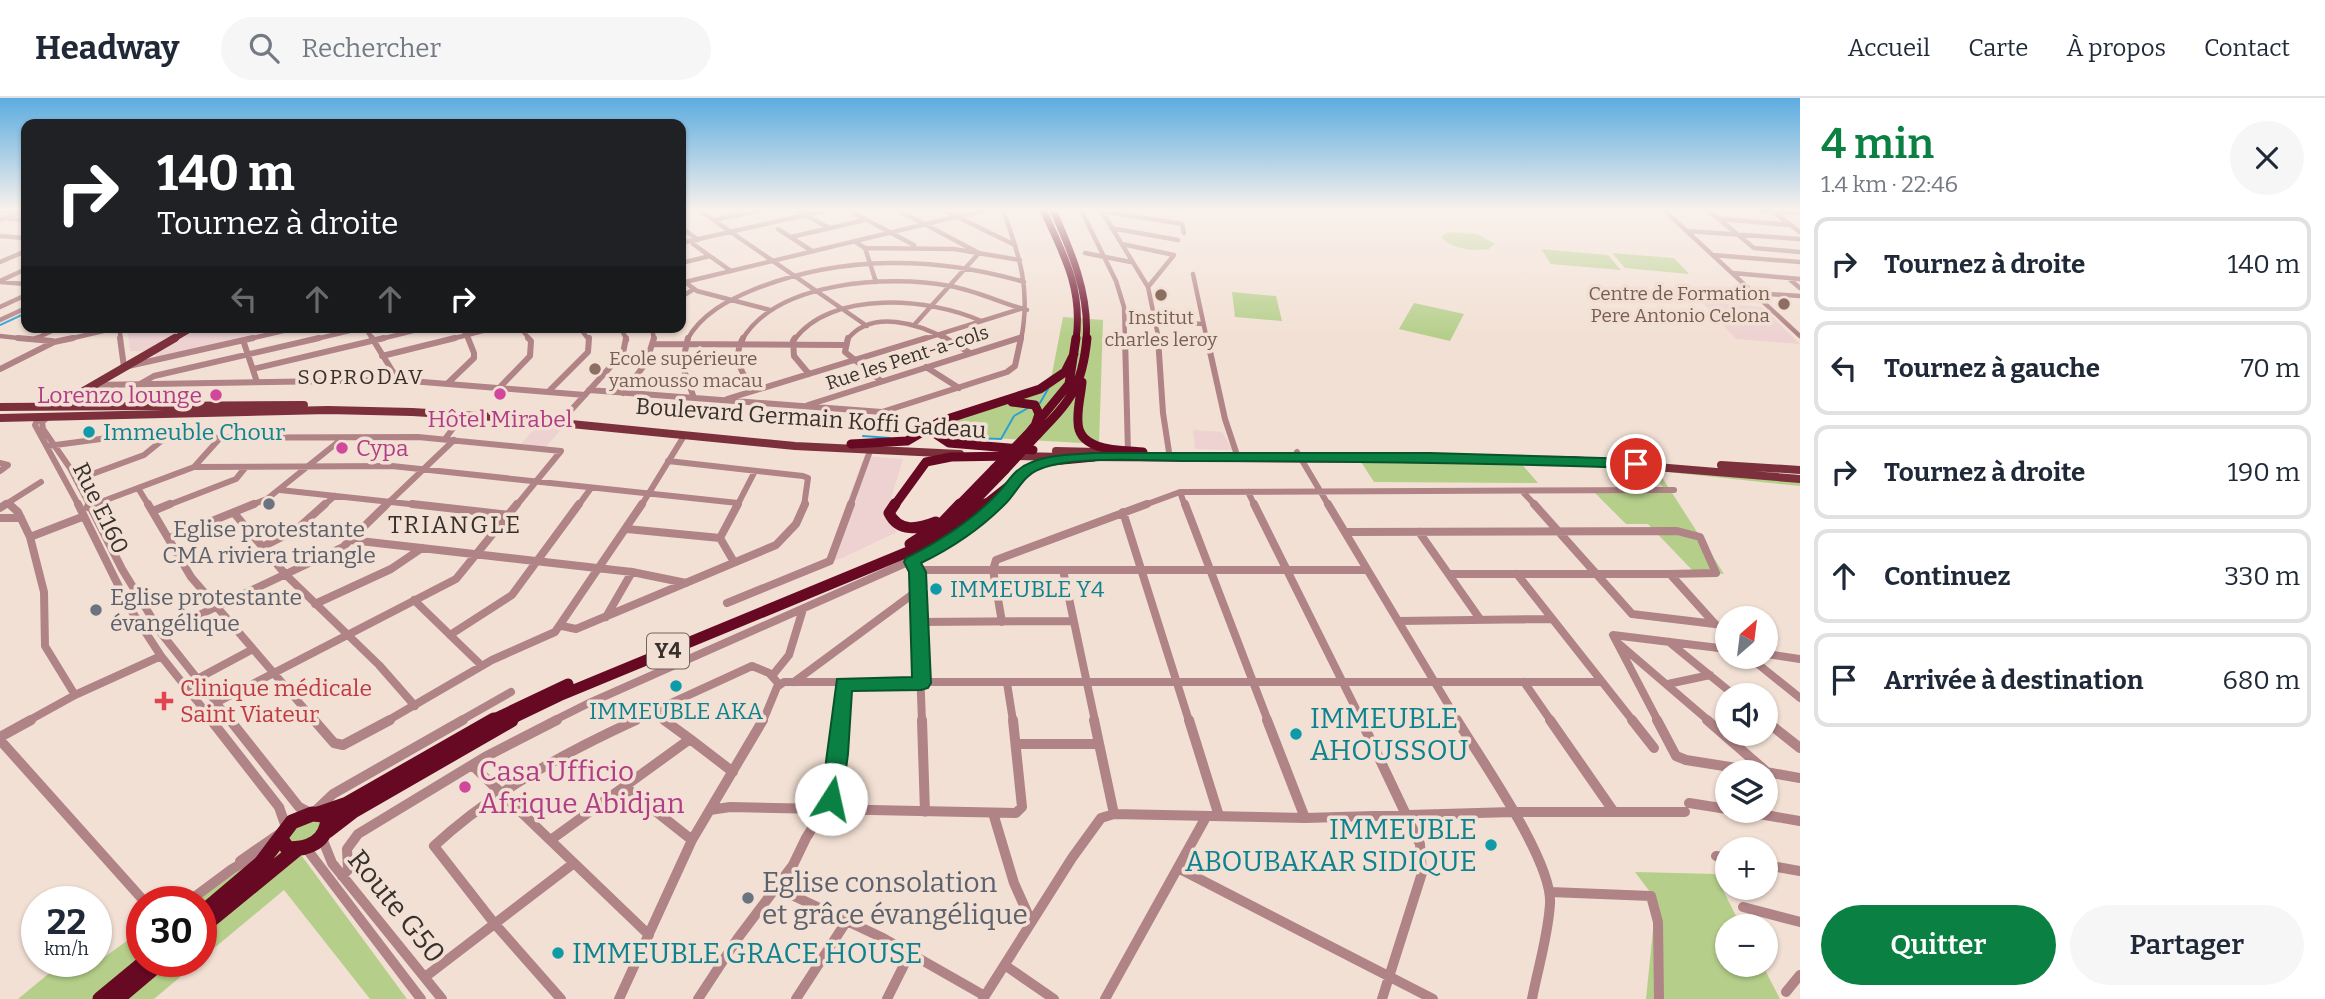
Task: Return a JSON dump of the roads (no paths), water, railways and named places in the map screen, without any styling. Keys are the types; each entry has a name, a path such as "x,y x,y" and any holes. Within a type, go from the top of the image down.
{"highway":[{"name":"Y4","path":"325,834 368,802 538,706 877,566 931,541 951,525 1065,392 1071,375 1079,306 1072,271 1063,252"},
{"name":"Y4","path":"1032,433 1074,394 1083,365 1088,333 1083,284 1072,252"},
{"path":"851,444 907,441 941,421 1040,389 1065,372 1074,354"},
{"path":"1083,365 1079,432 1083,438 1097,445 1143,452"},
{"path":"1032,433 1040,414 1038,409 1030,403 1015,401 942,424 934,433 949,443 1033,450"},
{"path":"953,512 914,529 895,524 889,513 922,466 931,460 1013,456"},
{"path":"931,541 976,513 1020,475 1041,463 1094,457"},
{"name":"Y4","path":"315,814 346,804 528,702 895,551 930,532 1000,470"},
{"path":"217,901 248,875 299,818 315,814 328,819 325,834 301,849 217,915"},
{"path":"281,837 283,845 301,849"},
{"path":"100,999 127,977"},
{"path":"117,999 143,977"}],"main road":[{"path":"41,418 183,333"},
{"name":"Boulevard Germain Koffi Gadeau","path":"0,407 194,404 374,407 563,419 851,444 1033,450 1046,453"},
{"name":"Boulevard Germain Koffi Gadeau","path":"0,418 328,410 463,415 870,451 1013,456 1046,453"},
{"path":"1046,453 1128,451"},
{"path":"1143,452 1572,460 1702,467 1800,477"},
{"path":"1046,453 1094,457 1298,454"},
{"path":"1702,467 1800,477"}],"street":[{"path":"706,252 731,271"},
{"path":"760,252 867,326"},
{"path":"686,282 808,252"},
{"path":"866,252 876,282"},
{"path":"969,252 1020,260"},
{"path":"93,385 398,380 887,412 1011,370 1021,337 1024,309 1024,282 1017,252"},
{"path":"1104,252 1120,289 1126,323 1128,451"},
{"path":"1126,252 1148,287 1156,321 1163,413 1169,452"},
{"path":"1148,287 1174,255 1160,252"},
{"path":"1710,252 1800,336"},
{"path":"1758,252 1765,259"},
{"path":"0,262 21,253"},
{"path":"915,324 979,253"},
{"path":"1085,253 1131,262"},
{"path":"1713,255 1800,262"},
{"path":"686,262 710,256"},
{"path":"694,398 683,376 685,344 697,326 729,300 756,287 794,275 870,263 910,263 965,268 1024,282"},
{"path":"0,281 21,272"},
{"path":"1732,273 1800,279"},
{"path":"1193,274 1225,419 1236,452"},
{"path":"1787,278 1800,288"},
{"path":"0,281 21,283"},
{"path":"756,390 740,372 737,364 738,345 751,326 770,310 818,292 876,282 950,286 1024,309"},
{"path":"686,285 729,300 770,310"},
{"path":"686,295 694,289"},
{"path":"1753,292 1800,296"},
{"path":"0,307 21,297"},
{"path":"809,374 795,360 792,345 796,336 810,323 843,309 889,302 933,305 961,312 981,321"},
{"path":"723,401 1024,309"},
{"path":"1,319 21,310"},
{"path":"1156,321 1203,324"},
{"path":"844,345 852,333 867,326 915,324 942,334 970,353"},
{"path":"34,340 48,333"},
{"path":"0,369 54,342 93,333"},
{"path":"119,333 118,370 274,333"},
{"path":"215,333 216,339"},
{"path":"140,384 155,376 340,333"},
{"path":"369,333 398,380"},
{"path":"253,369 405,333"},
{"path":"382,356 475,333"},
{"path":"500,387 530,356 532,343 524,333"},
{"path":"550,390 588,352 589,338 584,333"},
{"path":"563,419 626,348 627,339 624,333"},
{"path":"623,393 647,363 654,344 653,333"},
{"path":"448,383 468,366 475,355 475,348 467,335"},
{"path":"0,336 54,342"},
{"name":"Rue les Pent-a-cols","path":"804,407 1021,337"},
{"path":"243,340 257,382"},
{"path":"654,344 844,345"},
{"path":"844,345 847,355 881,381"},
{"path":"926,367 959,388"},
{"path":"444,439 463,415"},
{"name":"Rue E160","path":"41,418 37,431 48,446 129,607 161,656 273,799 283,816 281,837"},
{"name":"Rue E160","path":"41,418 43,429 57,446 88,507 161,633 295,804 315,814"},
{"path":"138,488 191,577 215,608 337,745 349,742 415,706 502,654 550,636 562,626 627,529 684,436"},
{"path":"170,538 261,502 280,490 344,437"},
{"path":"48,446 95,439 344,437 444,439 561,451 456,579 202,710"},
{"path":"76,480 148,453 165,438"},
{"path":"194,467 220,438"},
{"path":"161,633 337,551 454,440"},
{"path":"727,603 830,561 870,451"},
{"path":"1298,454 1512,812 1550,892 1532,999"},
{"path":"562,626 576,629 784,540 810,491 806,477 668,461"},
{"path":"0,463 8,465 0,471"},
{"path":"88,507 194,467 382,466 738,503"},
{"path":"153,511 236,479 245,468"},
{"path":"720,538 755,471"},
{"path":"342,876 348,870 347,849 358,834 472,765 587,704 803,609 915,566 975,522 1002,498 1020,475"},
{"path":"0,508 9,505 41,482"},
{"path":"450,635 512,595 591,488"},
{"path":"280,490 510,515"},
{"path":"1002,622 993,570 994,562 998,558 1180,492 1674,490"},
{"path":"1522,491 1636,616 1716,624 1670,574"},
{"path":"1180,492 1305,818"},
{"path":"1248,492 1344,683 1420,844 1423,865 1382,999"},
{"path":"262,547 296,530 335,496"},
{"path":"9,505 21,517 30,537 44,592 43,639 47,651 75,695"},
{"path":"1123,512 1219,816"},
{"path":"234,513 286,575 379,665 415,706"},
{"path":"0,518 21,517"},
{"path":"30,537 82,517"},
{"path":"627,529 720,538"},
{"path":"1345,532 1676,531 1700,537 1716,573 1449,574"},
{"path":"1419,532 1480,619"},
{"path":"720,538 734,562"},
{"path":"351,540 632,572 686,583"},
{"path":"315,604 400,565 422,548"},
{"path":"915,566 993,570 1367,570"},
{"path":"915,566 920,622 925,812"},
{"path":"1063,570 1114,814"},
{"path":"606,617 632,572"},
{"path":"1517,573 1654,748"},
{"path":"793,682 917,591"},
{"path":"414,600 482,666"},
{"path":"772,676 782,669 795,640 803,609"},
{"path":"1399,621 1551,619"},
{"path":"920,622 1073,621"},
{"path":"1715,647 1613,635 1675,756 1715,764"},
{"path":"1615,640 1752,760"},
{"path":"1669,641 1719,683"},
{"path":"197,679 253,649"},
{"path":"131,886 0,739 75,695 161,656"},
{"path":"1778,656 1800,659"},
{"path":"561,999 494,923 434,846 447,832 570,750 752,666 760,667 779,684"},
{"path":"1765,669 1800,698"},
{"path":"1668,684 1710,676"},
{"path":"1524,682 1614,812"},
{"path":"779,684 1600,682"},
{"path":"710,810 730,807 993,813 1021,810 1017,744 1007,683"},
{"path":"619,999 692,840 762,723 779,684"},
{"path":"698,999 793,865 806,838 831,799 843,684"},
{"path":"315,814 333,794 511,692"},
{"path":"653,712 733,772"},
{"path":"1778,730 1800,748"},
{"path":"552,839 690,739"},
{"path":"1017,744 1098,744"},
{"path":"472,765 649,935"},
{"path":"1778,774 1800,778"},
{"path":"625,787 692,840"},
{"path":"777,888 848,919 911,951 984,998 1006,966 1031,921 1101,818 1114,814 1305,818 1715,808"},
{"path":"993,813 1014,883 1031,921"},
{"path":"1105,999 1206,817"},
{"path":"1778,818 1799,822"},
{"name":"Route G50","path":"325,834 332,863 442,999"},
{"path":"232,869 249,853 281,837"},
{"path":"209,886 281,837"},
{"name":"Route G50","path":"301,849 421,999"},
{"path":"425,977 574,863"},
{"path":"1778,867 1800,871"},
{"path":"1178,868 1433,999"},
{"path":"1550,892 1651,896 1658,922 1659,999"},
{"path":"1743,907 1800,922"},
{"path":"796,999 848,919"},
{"path":"887,999 911,951"},
{"path":"1006,966 1054,999"},
{"path":"1786,992 1798,980"}],"waterway":[{"path":"0,325 21,315"},
{"path":"1040,403 1048,389"},
{"path":"948,437 1001,439 1014,416 1028,408"},
{"path":"863,436 890,438"}],"place":[{"name":"Institut charles leroy","path":"1161,295"},
{"name":"Centre de Formation Pere Antonio Celona","path":"1784,304"},
{"name":"Ecole supérieure yamousso macau","path":"595,369"},
{"name":"Hôtel Mirabel","path":"500,394"},
{"name":"Lorenzo lounge","path":"216,395"},
{"name":"Immeuble Chour","path":"89,432"},
{"name":"Cypa","path":"342,448"},
{"name":"Eglise protestante CMA riviera triangle","path":"269,504"},
{"name":"IMMEUBLE Y4","path":"936,589"},
{"name":"Eglise protestante évangélique","path":"96,610"},
{"name":"IMMEUBLE AKA","path":"676,686"},
{"name":"Clinique médicale Saint Viateur","path":"164,701"},
{"name":"IMMEUBLE AHOUSSOU","path":"1296,734"},
{"name":"Casa Ufficio Afrique Abidjan","path":"465,787"},
{"name":"IMMEUBLE ABOUBAKAR SIDIQUE","path":"1491,845"},
{"name":"Eglise consolation et grâce évangélique","path":"748,898"},
{"name":"IMMEUBLE GRACE HOUSE","path":"558,953"}],"district":[{"name":"SOPRODAV","path":"361,377"},
{"name":"TRIANGLE","path":"455,525"}]}
